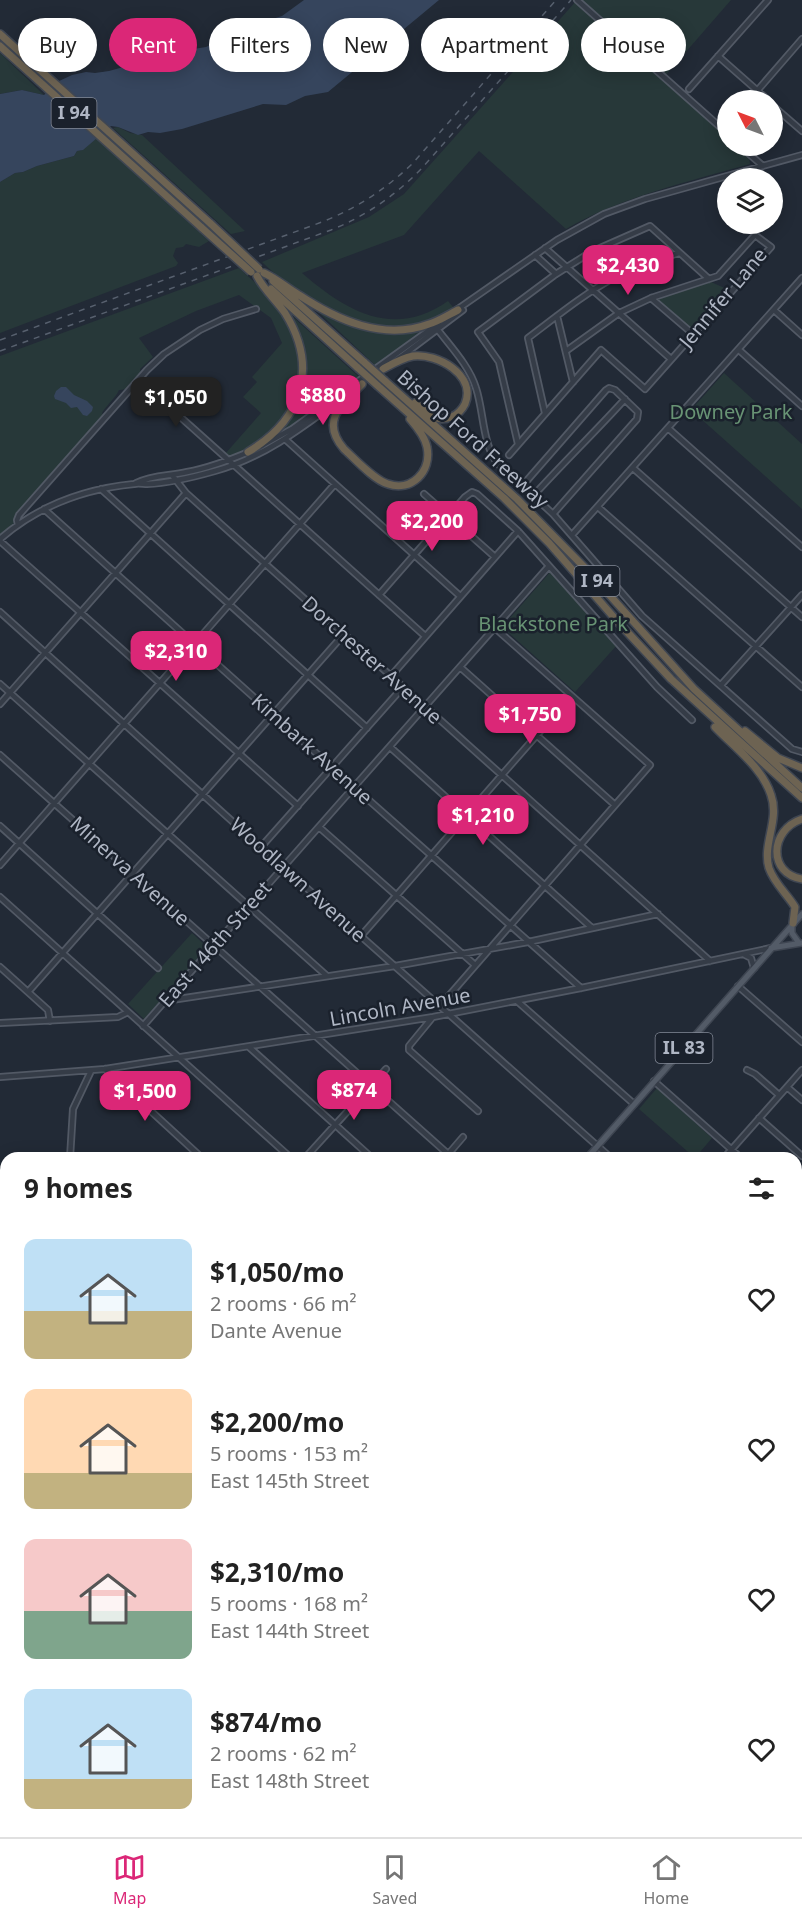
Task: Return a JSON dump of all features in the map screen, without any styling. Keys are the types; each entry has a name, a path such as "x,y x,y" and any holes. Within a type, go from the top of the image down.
{"highway":[{"name":"Bishop Ford Freeway","path":"0,34 211,224 258,272 384,386 526,520 642,649 701,708 802,798"},
{"name":"Bishop Ford Freeway","path":"0,46 202,228 258,272"},
{"path":"258,272 276,278 298,295 362,327 380,330 417,327 429,324 458,310"},
{"path":"248,452 273,435 287,420 299,396 303,372 301,349 290,322 278,303 262,286 258,272"},
{"path":"383,369 414,356 428,356 441,360 455,370 466,385 466,400 458,414 449,418 441,418 433,416 400,391 384,386"},
{"path":"362,384 338,409 333,421 335,435 344,448 384,483 397,486 408,485 424,471 428,456 427,447 417,428 384,386"},
{"name":"Bishop Ford Freeway","path":"384,386 517,499 587,570 671,666 716,711 802,788"},
{"path":"701,708 715,727 754,767 772,795 775,813 767,857 772,876 795,907 792,924"},
{"path":"716,711 736,723 778,758 802,768"},
{"path":"802,819 783,830 777,843 777,853 784,868 790,874 802,879"}],"main road":[{"name":"IL 83","path":"592,1152 802,914"},
{"path":"792,924 792,933 800,943"},
{"name":"Lincoln Avenue","path":"771,948 800,943"}],"street":[{"path":"577,0 717,124"},
{"path":"689,89 768,0"},
{"path":"758,90 802,39"},
{"path":"718,56 756,90"},
{"path":"783,115 802,131"},
{"path":"796,126 802,119"},
{"path":"230,462 260,453 285,439 545,248 582,225 615,209 802,154"},
{"path":"752,156 763,166"},
{"name":"Jennifer Lane","path":"509,455 602,350 645,389 771,248 755,235 718,276 709,279 650,226 591,252 556,274 478,332 499,362 518,444"},
{"path":"545,248 671,359"},
{"path":"545,413 528,338 593,291 618,276 679,253"},
{"path":"536,255 556,274"},
{"path":"572,535 802,278"},
{"path":"566,351 619,314 651,298 709,279"},
{"path":"651,298 693,334"},
{"path":"298,806 0,540 18,525 44,509 75,496 136,483 147,478 174,478 218,470 292,429 469,303"},
{"path":"18,525 19,515 161,356 188,337 223,320 256,309"},
{"path":"774,310 802,335"},
{"path":"557,316 573,382"},
{"path":"436,328 471,375 477,389 494,459 553,514 642,616 792,749 801,752"},
{"path":"739,350 802,406"},
{"path":"139,380 425,636"},
{"path":"523,485 609,388 625,399 639,415 553,514"},
{"path":"534,495 625,399"},
{"path":"669,429 802,547"},
{"path":"285,439 460,596"},
{"path":"633,468 802,617"},
{"name":"Dorchester Avenue","path":"174,478 186,493 710,961"},
{"path":"0,865 334,485"},
{"path":"101,489 367,728"},
{"path":"379,595 465,496 472,492 518,531 657,687 692,720"},
{"path":"0,704 186,493"},
{"path":"424,494 495,557"},
{"path":"598,507 802,687"},
{"name":"Kimbark Avenue","path":"44,509 581,988"},
{"path":"391,676 518,531"},
{"name":"East 146th Street","path":"144,1026 549,566"},
{"path":"721,685 802,595"},
{"name":"Woodlawn Avenue","path":"0,612 605,1152"},
{"path":"440,1006 650,765 495,628"},
{"path":"28,992 344,634"},
{"path":"460,667 615,805"},
{"path":"0,684 327,976"},
{"path":"261,847 403,687"},
{"path":"361,936 571,696"},
{"path":"390,747 592,928"},
{"name":"Minerva Avenue","path":"0,755 370,1085 442,1152"},
{"path":"0,826 158,968"},
{"path":"319,827 475,965"},
{"path":"0,897 284,1152"},
{"path":"165,1001 395,966 528,942 658,914"},
{"name":"Lincoln Avenue","path":"0,1077 92,1071 433,1017 771,948"},
{"path":"742,955 751,958 754,968"},
{"path":"0,967 48,1010 50,1021"},
{"path":"738,986 802,1042"},
{"path":"517,1001 634,1104"},
{"path":"0,1023 118,1017 128,1012"},
{"path":"433,1017 409,1046 411,1052 478,1111"},
{"path":"249,1047 365,1152"},
{"path":"105,1069 195,1152"},
{"path":"310,1152 386,1069"},
{"path":"747,1070 779,1095"},
{"path":"729,1152 802,1070"},
{"path":"70,1152 73,1109 92,1071"},
{"path":"654,1081 734,1152"},
{"path":"787,1087 802,1100"},
{"path":"759,1118 797,1152"},
{"path":"450,1152 463,1137"}],"green space":[{"path":"577,0 731,0 686,52 686,18 598,18 596,16 581,18 581,72 654,72 717,129 717,156 747,156 750,164 736,168 717,168 717,173 610,207 566,229 479,151 404,235 302,273 336,299 372,316 390,319 409,318 428,312 448,301 453,307 453,310 410,326 390,328 369,325 330,311 293,288 262,262 369,217 404,194 513,72 569,72 569,18 561,18"},
{"path":"0,53 44,95 22,90 0,94"},
{"path":"118,127 130,133 142,135 245,231 231,234 113,128"},
{"path":"96,138 209,241 199,247 186,244 176,248 173,256 178,263 176,266 0,333 0,182 15,173 74,156 77,151 82,150"},
{"path":"239,268 260,287 287,321 300,356 301,371 294,402 272,432 233,457 225,454 261,413 243,397 257,382 252,377 282,343 271,318 239,295 196,311 139,338 153,357 140,369 141,373 132,384 126,389 119,390 102,413 104,416 16,516 14,523 0,535 0,356"},
{"path":"711,282 729,290 692,331 658,300 659,297"},
{"path":"313,307 348,324 376,332 391,333 423,329 376,366"},
{"path":"292,316 360,378 276,437 293,415 303,389 304,366 290,317"},
{"name":"Downey Park","path":"724,373 802,444 802,509 691,410"},
{"name":"Blackstone Park","path":"552,570 617,645 575,692 502,627"},
{"path":"192,933 208,948 144,1019 128,1004"},
{"path":"657,1088 712,1138 700,1152 688,1152 639,1109"}],"water":[{"path":"304,0 439,0 409,25 409,18 323,18 323,72 352,72 328,92 305,96 286,105 263,104 182,129 160,133 148,132 138,135 111,126 83,150 77,151 74,156 15,173 0,182 0,94 22,90 44,95 57,82 86,72 197,72 197,48 209,46 209,72 311,72 311,18 276,18"},
{"path":"61,387 66,387 74,395 87,401 93,407 92,411 87,416 83,415 77,407 71,408 66,403 55,399 56,391"}],"railway":[{"path":"0,340 322,222 359,204 382,189 413,163 556,0"},
{"path":"0,351 331,230 368,211 391,196 422,168 571,0"}]}
